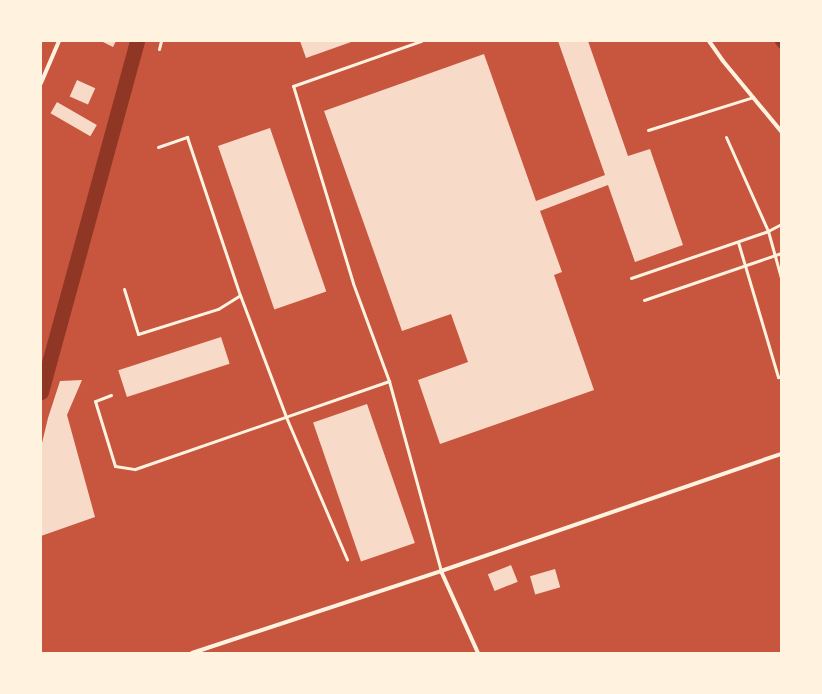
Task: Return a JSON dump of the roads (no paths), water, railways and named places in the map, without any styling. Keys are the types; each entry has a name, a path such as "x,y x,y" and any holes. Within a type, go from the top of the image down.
{"street":[{"path":"41,83 60,41"},
{"path":"709,41 723,61 781,131"},
{"path":"192,653 441,571 781,454"},
{"path":"441,571 478,653"}],"lane":[{"path":"159,49 161,41"},
{"path":"422,41 293,86 353,282 389,381 441,571"},
{"path":"648,130 753,97"},
{"path":"158,147 187,137 240,295 286,417 347,559"},
{"path":"726,138 768,231 781,278"},
{"path":"631,278 738,242 768,231 781,224"},
{"path":"738,242 778,377 781,376"},
{"path":"644,300 781,254"},
{"path":"124,289 138,334 218,309 240,295"},
{"path":"111,395 95,401 115,466 135,469 389,381"}],"waterway":[{"path":"41,392 137,41"},
{"path":"777,41 781,46"}]}
